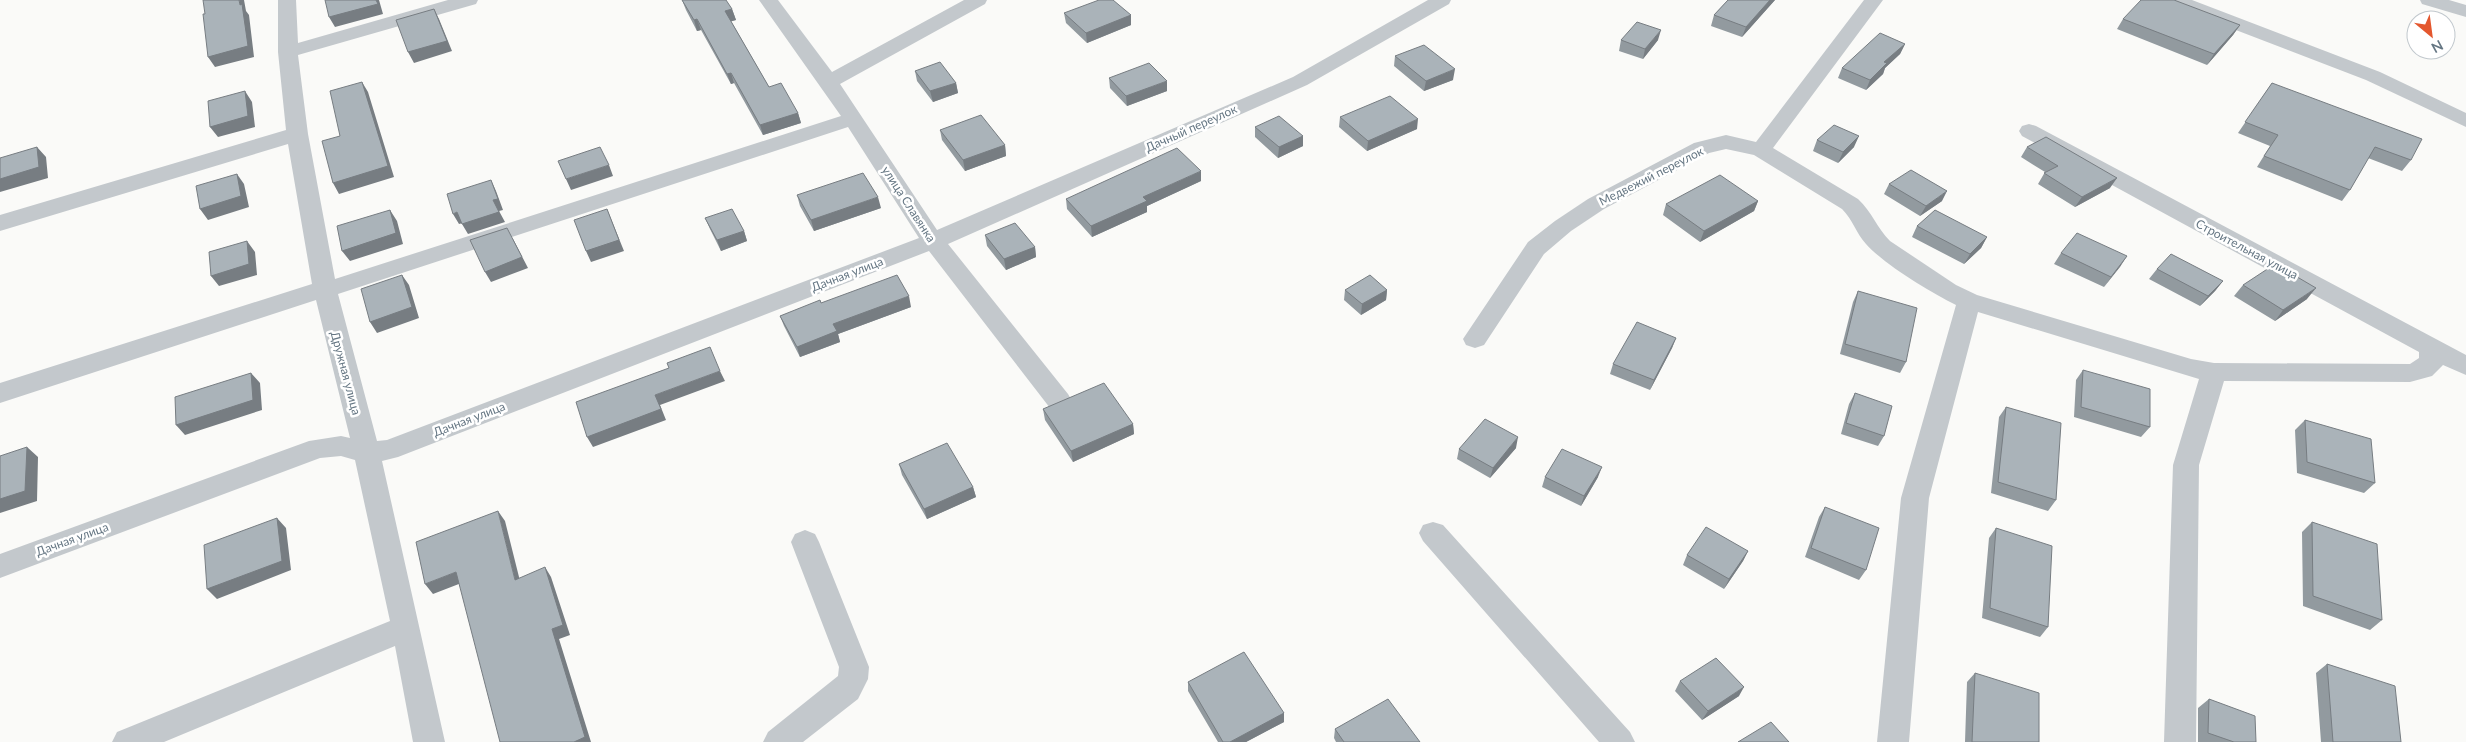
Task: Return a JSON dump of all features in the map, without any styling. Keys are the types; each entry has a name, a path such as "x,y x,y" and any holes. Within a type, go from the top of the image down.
{"street":[{"name":"Дружная улица","path":"287,0 288,52 297,134 325,289 367,452 429,742"},
{"path":"288,52 469,0"},
{"name":"улица Славянка","path":"768,0 829,82 933,241 1059,401"},
{"path":"829,82 978,0"},
{"name":"Дачный переулок","path":"933,241 1300,81 1442,0"},
{"path":"1761,150 1874,0"},
{"path":"2175,0 2373,76 2466,121"},
{"path":"2429,0 2466,11"},
{"path":"0,393 325,289 348,284 852,118"},
{"name":"Строительная улица","path":"2028,131 2466,366"},
{"path":"0,223 297,134"},
{"name":"Медвежий переулок","path":"1475,339 1536,248 1579,215 1702,148 1726,142 1761,150 1850,204 1861,214 1872,237 1882,247 1948,291 1969,301 2190,368 2214,372 2410,373 2423,369 2432,362 2431,348"},
{"name":"Дачная улица","path":"0,566 318,448 340,446 367,452 389,450 933,241"},
{"path":"1893,742 1915,498 1969,301"},
{"path":"2180,742 2186,465 2214,372"},
{"path":"1433,533 1619,742"},
{"path":"779,742 847,689 853,679 854,667 805,542"},
{"path":"128,742 406,628"}],"building":[{"path":"203,0 239,0 240,5 242,4 248,46 208,57"},
{"path":"325,0 376,0 378,4 329,17"},
{"path":"682,0 726,0 732,9 725,11 769,87 781,83 798,113 760,125 731,73 727,74 697,19 694,20"},
{"path":"1099,0 1113,0 1131,15 1086,33 1064,13"},
{"path":"1728,0 1770,0 1746,27 1714,15"},
{"path":"2141,0 2174,0 2240,25 2214,54 2123,19"},
{"path":"434,9 447,41 408,52 396,20"},
{"path":"1637,22 1661,30 1645,49 1621,40"},
{"path":"1880,33 1905,44 1884,62 1887,63 1870,80 1842,68"},
{"path":"1424,45 1455,69 1426,81 1395,56"},
{"path":"940,62 956,83 930,91 915,71"},
{"path":"1149,63 1167,81 1126,96 1109,78"},
{"path":"362,82 388,166 333,183 322,141 340,136 330,91"},
{"path":"2272,83 2422,139 2411,160 2375,147 2350,190 2264,156 2278,135 2245,122"},
{"path":"245,91 248,116 210,127 208,101"},
{"path":"1390,96 1418,119 1368,141 1340,117"},
{"path":"981,115 1005,145 963,160 940,130"},
{"path":"1279,116 1303,136 1279,147 1255,127"},
{"path":"1834,125 1859,136 1843,152 1817,140"},
{"path":"2046,137 2117,178 2082,197 2044,173 2058,166 2027,147"},
{"path":"37,147 39,167 0,179 0,158"},
{"path":"600,147 609,165 566,179 558,161"},
{"path":"1177,148 1201,171 1143,197 1147,201 1091,226 1066,199"},
{"path":"1911,170 1947,191 1926,206 1889,184"},
{"path":"863,173 878,197 811,220 797,195"},
{"path":"237,174 241,196 200,209 196,186"},
{"path":"1720,175 1758,201 1704,231 1666,204"},
{"path":"491,180 498,199 493,200 499,212 462,224 457,212 453,214 447,194"},
{"path":"607,209 619,240 586,251 574,220"},
{"path":"732,209 744,231 717,240 705,218"},
{"path":"390,210 396,233 342,251 337,226"},
{"path":"1935,210 1987,237 1970,254 1917,226"},
{"path":"1015,223 1035,247 1004,259 985,235"},
{"path":"507,228 522,257 485,272 470,240"},
{"path":"2077,233 2127,256 2111,277 2061,253"},
{"path":"247,241 249,264 211,276 209,252"},
{"path":"2171,254 2223,281 2208,296 2157,269"},
{"path":"2275,264 2316,288 2283,310 2243,285"},
{"path":"402,275 412,307 370,322 361,289"},
{"path":"897,275 909,296 833,324 837,331 797,347 780,316 820,300 821,303"},
{"path":"1370,275 1387,290 1362,304 1345,290"},
{"path":"1858,291 1917,308 1906,362 1845,344"},
{"path":"1637,322 1676,338 1654,380 1613,364"},
{"path":"710,347 720,371 655,395 661,409 587,437 576,402 669,368 667,363"},
{"path":"2083,370 2150,389 2150,427 2081,407"},
{"path":"251,373 253,400 176,425 175,397"},
{"path":"1104,383 1133,424 1071,451 1043,409"},
{"path":"1855,393 1892,406 1884,436 1846,423"},
{"path":"2006,407 2061,423 2056,500 1998,482"},
{"path":"1485,419 1518,437 1493,468 1459,449"},
{"path":"2305,420 2371,439 2375,483 2307,462"},
{"path":"947,443 973,487 924,509 899,464"},
{"path":"27,447 25,491 0,499 0,456"},
{"path":"1562,449 1602,467 1584,496 1545,477"},
{"path":"1825,507 1879,528 1866,570 1811,548"},
{"path":"498,511 515,580 545,567 563,625 552,629 585,737 574,742 500,742 456,572 425,584 416,542"},
{"path":"277,518 282,561 207,589 204,545"},
{"path":"2312,522 2377,544 2382,620 2313,596"},
{"path":"1706,527 1748,551 1729,579 1687,555"},
{"path":"1996,528 2052,546 2048,627 1990,608"},
{"path":"1244,652 1284,713 1230,742 1223,742 1188,682"},
{"path":"1716,658 1744,687 1708,711 1680,681"},
{"path":"2327,664 2395,686 2401,742 2333,742"},
{"path":"1975,673 2039,693 2039,742 1972,742"},
{"path":"1388,699 1420,742 1344,742 1335,729"},
{"path":"2209,699 2255,716 2256,742 2234,742 2208,733"},
{"path":"1771,722 1789,742 1738,742"}]}
